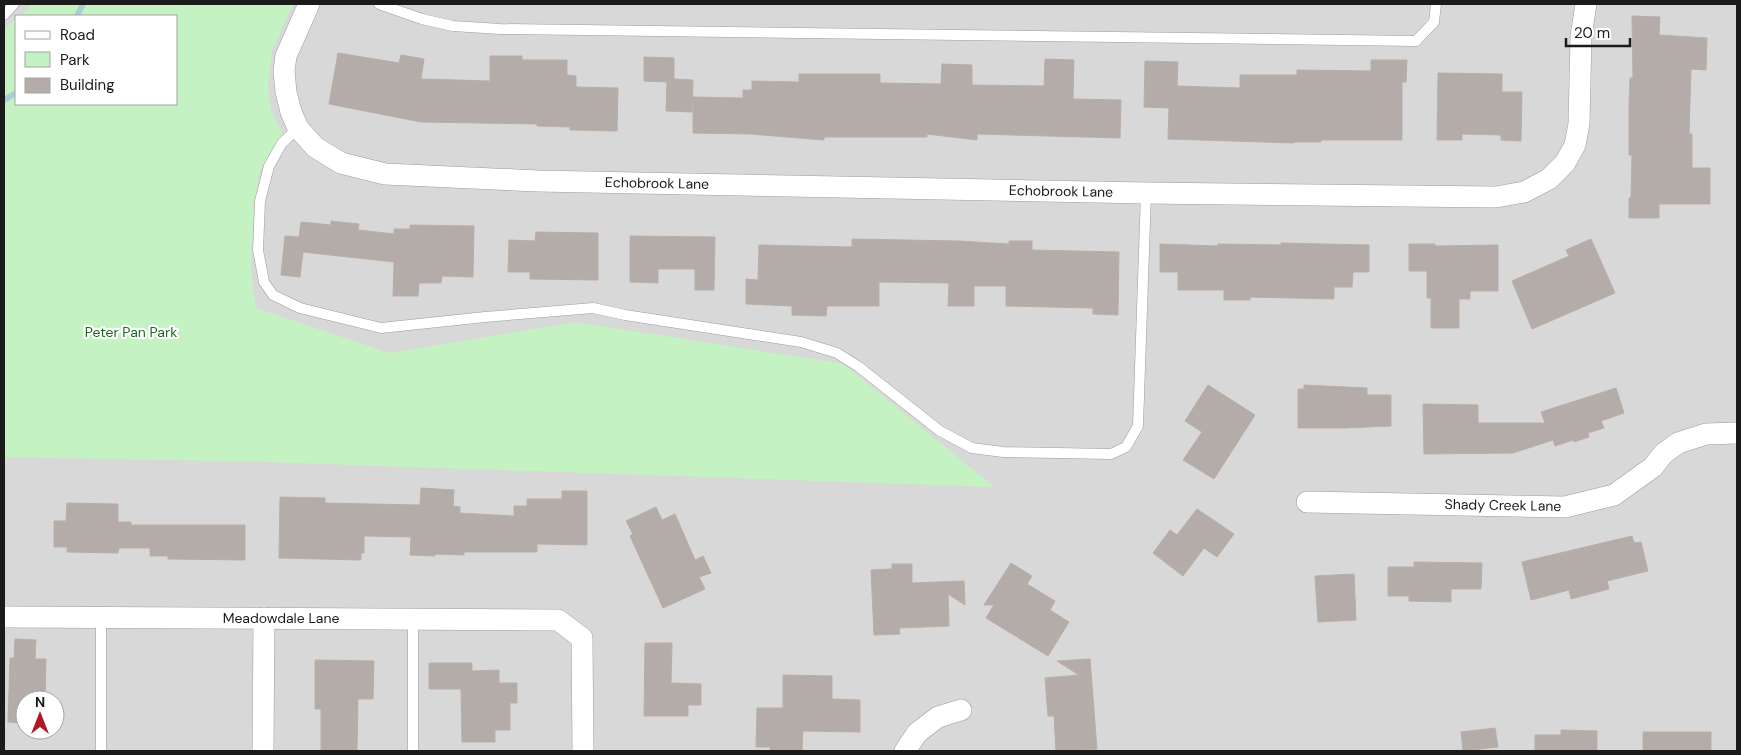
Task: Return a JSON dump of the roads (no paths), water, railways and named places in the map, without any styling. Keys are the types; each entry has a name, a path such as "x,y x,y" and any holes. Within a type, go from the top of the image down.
{"street":[{"path":"298,128 291,112 286,92 284,71 286,56 309,4"},
{"name":"Echobrook Lane","path":"298,128 315,147 341,163 385,174 548,181 1146,193 1496,197 1524,192 1549,179 1565,163 1575,146 1579,124 1581,36 1586,4"},
{"name":"Shady Creek Lane","path":"1307,502 1565,507 1614,495 1653,467 1663,454 1678,444 1706,434 1737,433"},
{"name":"Meadowdale Lane","path":"4,617 558,620 582,638 583,751"},
{"path":"263,751 264,618"},
{"path":"905,751 917,733 938,717 961,710"}],"lane":[{"path":"4,15 14,4"},
{"path":"379,4 422,19 453,26 500,29 1416,41 1434,22 1436,4"},
{"path":"298,128 282,143 269,166 260,201 258,240 264,282 273,295 291,304 300,308 381,328 593,308 624,315 800,342 837,353 940,431 972,448 1003,452 1111,454 1126,447 1138,426 1146,193"},
{"path":"101,618 101,751"},
{"path":"413,619 413,751"}],"waterway":[{"path":"78,15 83,4"},
{"path":"4,100 15,94"}],"park label":[{"name":"Peter Pan Park","path":"131,332"}]}
